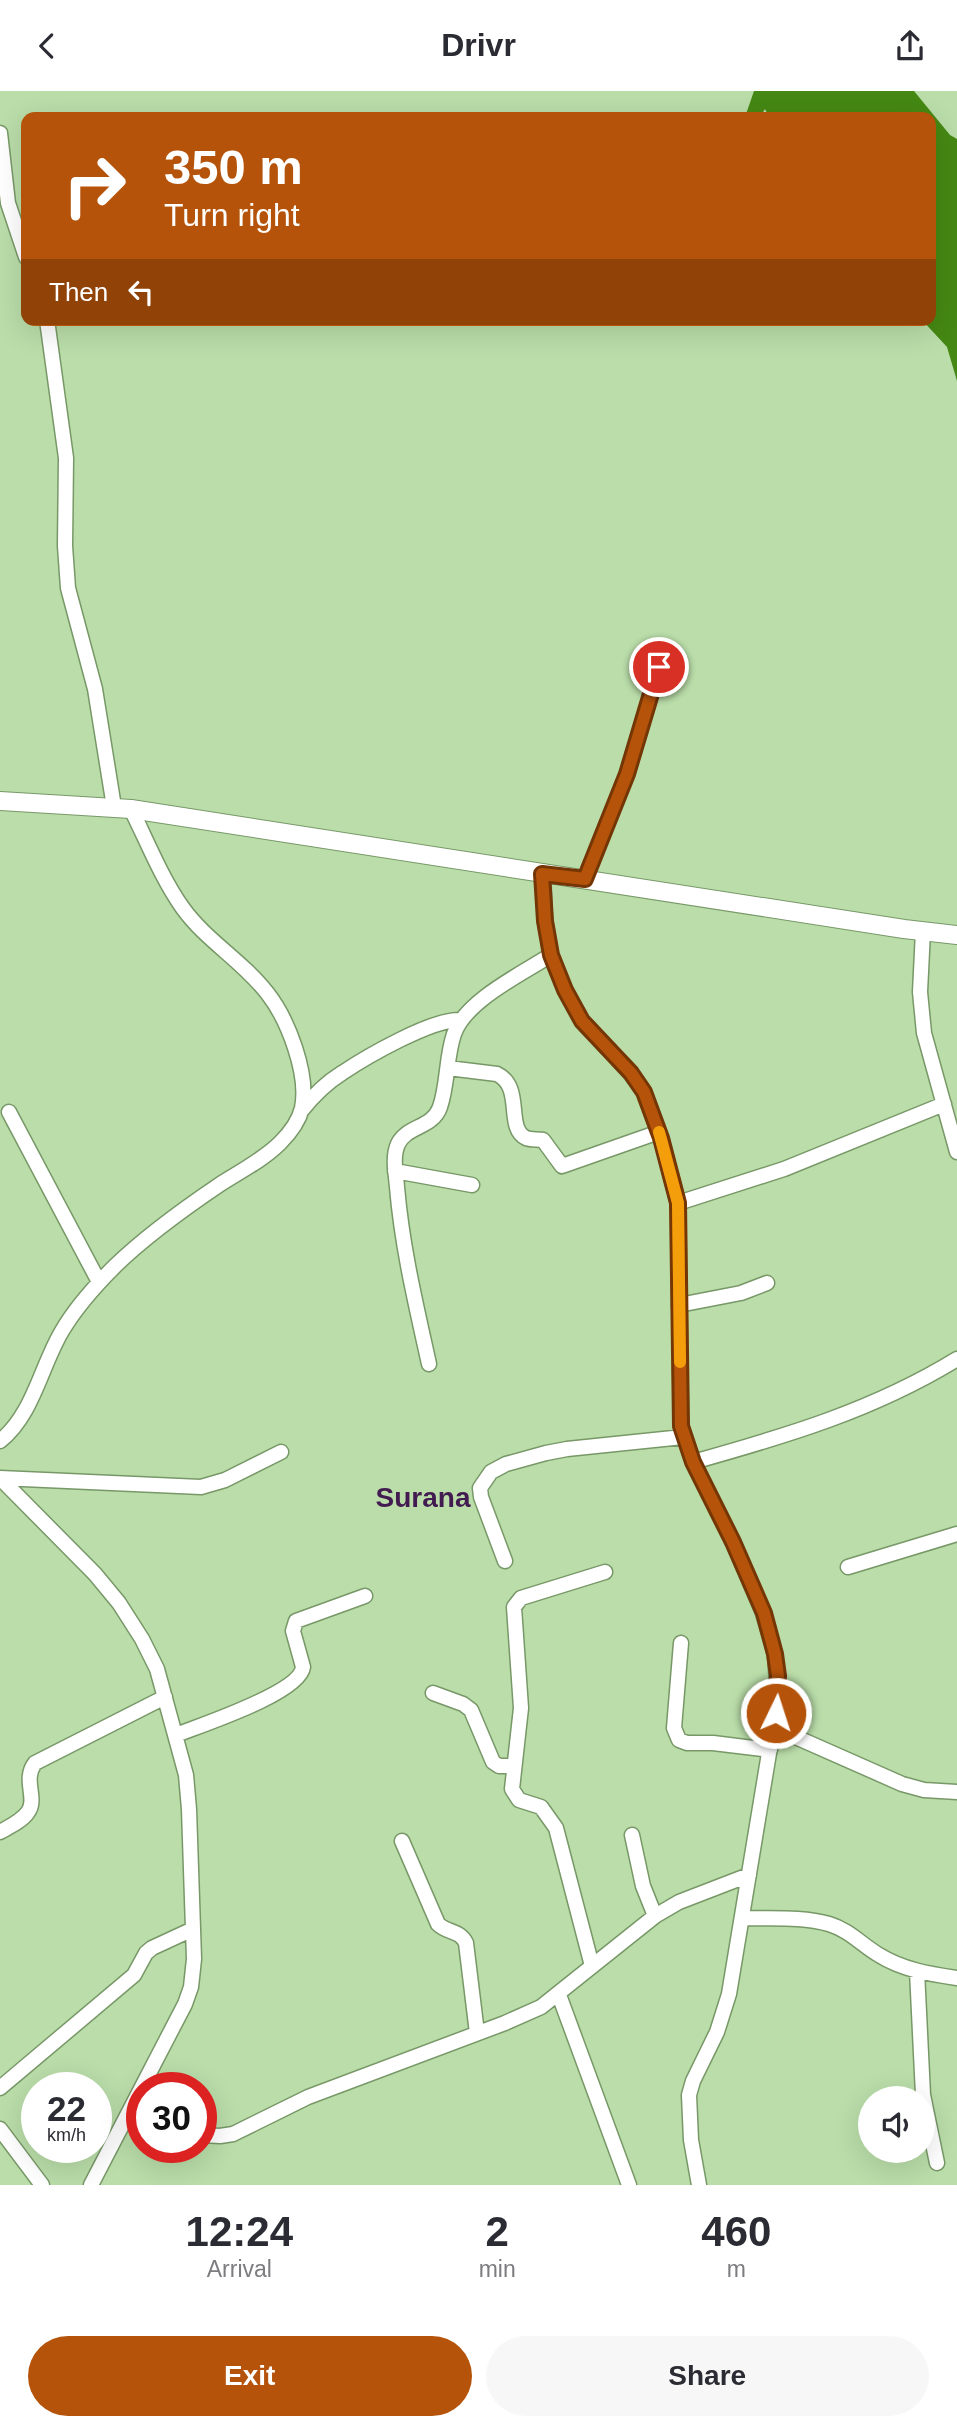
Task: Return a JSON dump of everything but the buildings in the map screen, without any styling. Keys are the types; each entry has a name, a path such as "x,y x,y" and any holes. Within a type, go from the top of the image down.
{"street":[{"path":"0,133 8,203 21,242"},
{"path":"48,326 66,458 65,546 68,588 123,808 183,908 201,930 262,987 276,1007 296,1050 304,1094 302,1110"},
{"path":"585,879 627,774 659,667"},
{"path":"0,801 123,808 542,874 957,935"},
{"path":"542,874 545,921 551,955 574,1006 592,1033 631,1073 644,1092 659,1132 678,1203 680,1417 683,1437 733,1542 769,1631 778,1676 778,1699 770,1750 726,2006 689,2095 691,2140 699,2185"},
{"path":"923,931 920,1008 924,1033 957,1152"},
{"path":"429,1364 401,1234 396,1171 397,1145 402,1138 428,1123 437,1114 454,1034 461,1020 471,1008 551,955"},
{"path":"0,1441 16,1424 61,1333 82,1301 145,1238 278,1144 294,1127 312,1097 343,1072 408,1037 443,1022 461,1020"},
{"path":"448,1068 497,1074 504,1078 511,1089 517,1128 529,1140 543,1140 556,1162 562,1166 659,1132"},
{"path":"678,1203 784,1168 944,1104"},
{"path":"9,1112 99,1282"},
{"path":"396,1171 472,1185"},
{"path":"680,1305 741,1293 767,1283"},
{"path":"693,1462 786,1436 855,1412 957,1359"},
{"path":"505,1562 481,1497 480,1488 491,1472 506,1464 568,1449 683,1437"},
{"path":"0,1478 201,1487 225,1480 281,1453"},
{"path":"0,1478 95,1574 119,1603 157,1669 176,1735 187,1786 193,1929 191,1987 155,2072"},
{"path":"848,1567 957,1534"},
{"path":"592,1966 556,1828 541,1807 519,1800 513,1793 513,1766 521,1708 514,1607 516,1602 533,1594 606,1572"},
{"path":"176,1735 241,1711 297,1680 303,1667 293,1632 296,1621 365,1596"},
{"path":"681,1643 674,1735 687,1743 770,1750"},
{"path":"433,1693 468,1706 475,1715 493,1762 499,1766 513,1766"},
{"path":"0,1832 29,1812 31,1805 28,1776 35,1763 165,1697"},
{"path":"773,1727 902,1784 924,1790 957,1792"},
{"path":"632,1835 643,1886 655,1916"},
{"path":"402,1841 438,1924 460,1934 466,1943 477,2033"},
{"path":"217,2136 233,2134 308,2097 525,2015 559,1995 655,1916 679,1902 749,1875"},
{"path":"742,1918 829,1924 852,1935 879,1955 917,1971 957,1978"},
{"path":"0,2088 134,1975 146,1953 152,1948 193,1929"},
{"path":"917,1971 923,2095 937,2163"},
{"path":"559,1995 629,2185"},
{"path":"0,2129 42,2185"},
{"path":"91,2185 126,2129"}],"shaded area":[{"path":"754,91 914,91 931,112 766,112 765,109 763,112 747,112"},
{"path":"936,118 950,135 957,139 957,381 947,347 928,326 936,326"}],"slow traffic":[{"path":"659,1132 678,1203 680,1362"}],"district":[{"name":"Surana","path":"423,1497"}],"route":[{"path":"659,667 627,774 585,879 542,874 545,921 551,955 565,990 582,1021 631,1073 644,1092 661,1138 678,1203 683,1437 764,1613 778,1676 776,1713"}]}
